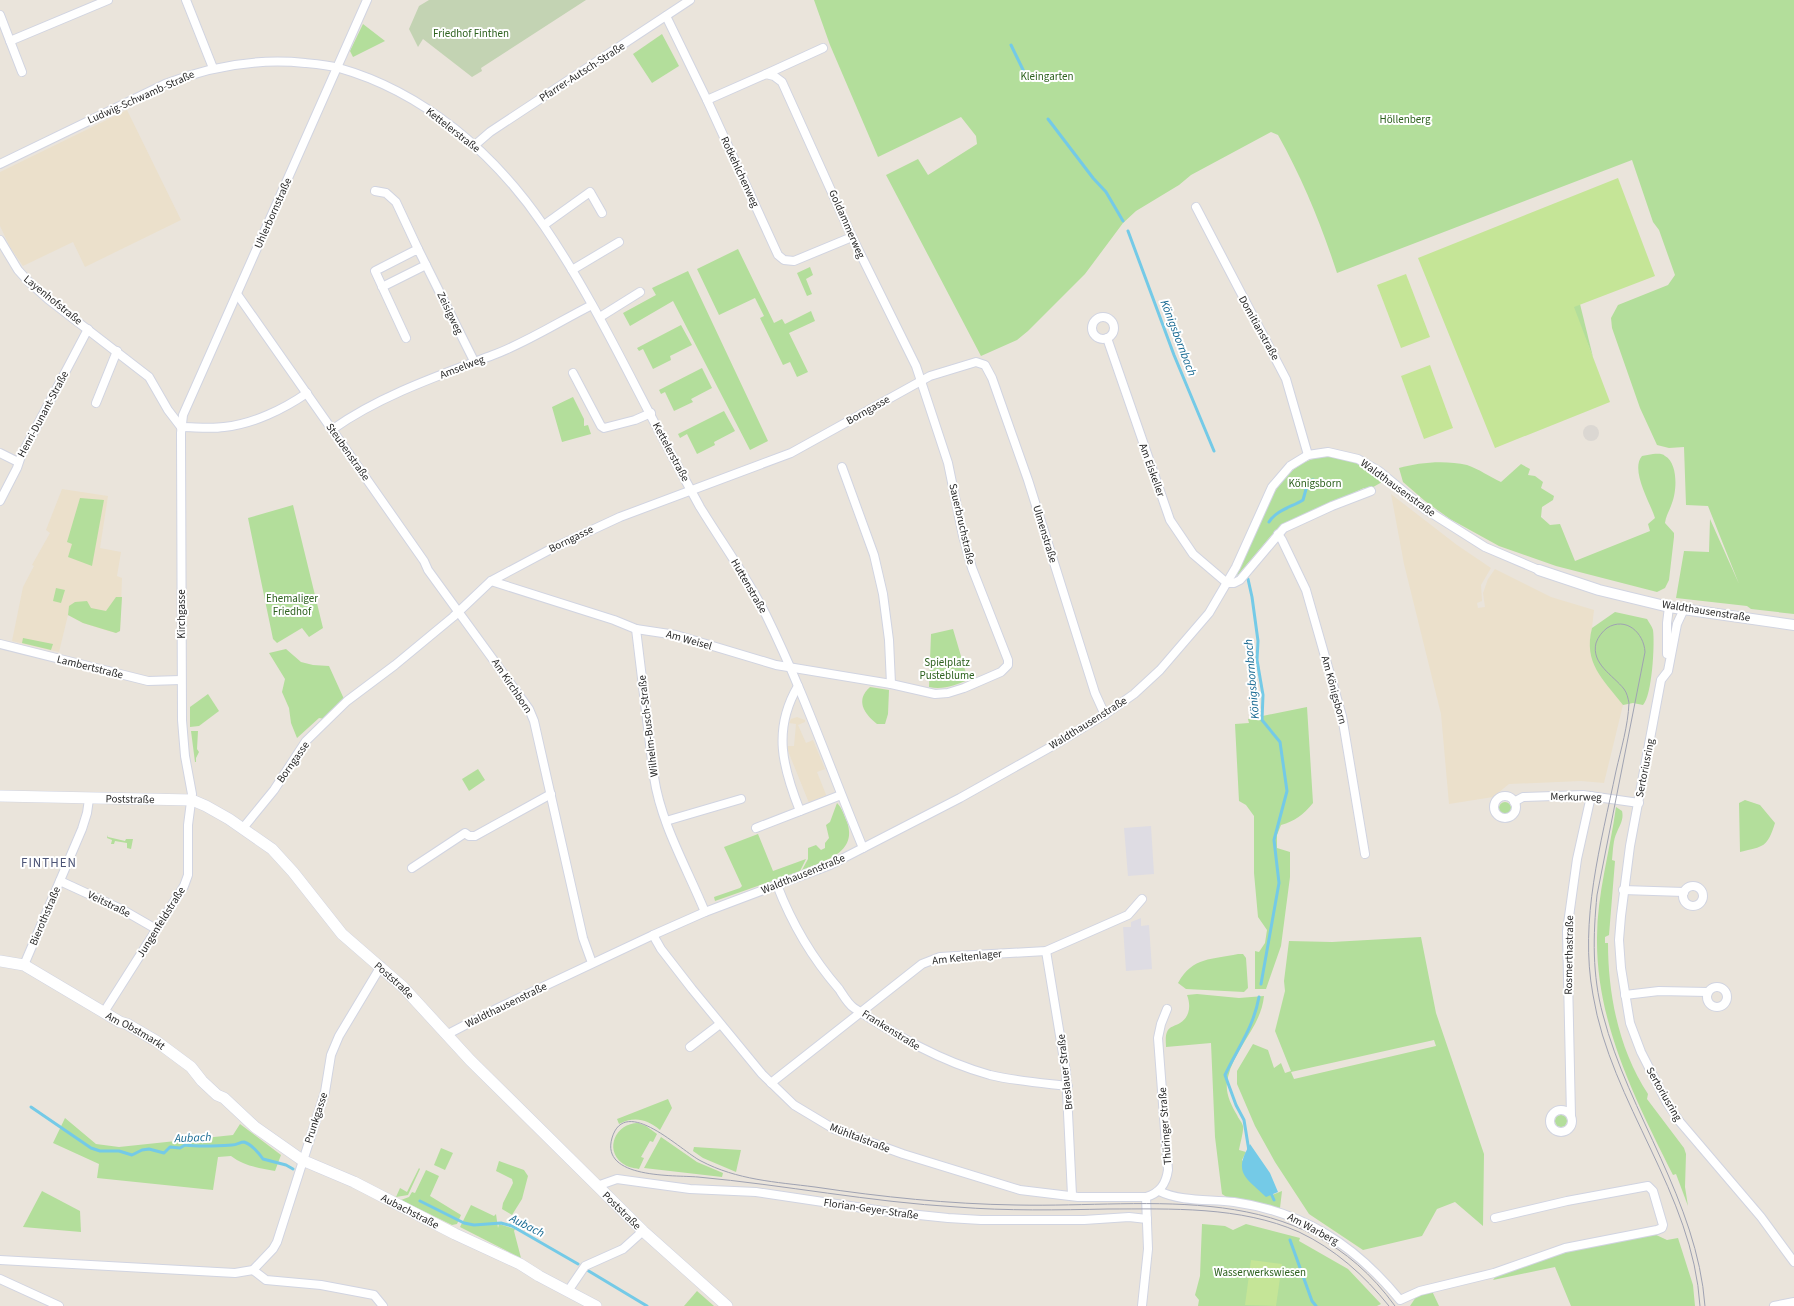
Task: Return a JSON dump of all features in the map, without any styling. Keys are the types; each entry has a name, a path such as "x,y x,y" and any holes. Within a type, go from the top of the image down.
{"main road":[{"name":"Poststraße","path":"0,796 192,800 215,810 243,828 272,849 293,872 342,934 381,966 408,992 448,1034 470,1060 597,1186 643,1231 728,1306"},
{"name":"Am Obstmarkt","path":"0,961 24,965 120,1022 127,1024 156,1041 191,1067 207,1086 217,1095 224,1098 254,1126"},
{"name":"Aubachstraße","path":"254,1126 302,1160 354,1182 455,1234 520,1264 596,1306"}],"street":[{"path":"10,41 108,0"},
{"path":"186,0 213,68"},
{"name":"Uhlerbornstraße","path":"181,427 185,412 367,0"},
{"name":"Pfarrer-Autsch-Straße","path":"475,145 490,132 690,0"},
{"path":"0,15 22,72"},
{"name":"Rotkehlchenweg","path":"666,16 708,100 776,251 781,258 787,261 794,261 852,237"},
{"path":"708,100 823,48"},
{"name":"Ludwig-Schwamb-Straße","path":"0,164 165,84 213,68 267,62 294,62 338,68"},
{"name":"Kettelerstraße","path":"338,68 394,90 422,105 475,145 510,182 544,226 600,317 691,491"},
{"name":"Goldammerweg","path":"766,74 774,76 782,82 852,237 916,366 921,381"},
{"name":"Zeisigweg","path":"375,191 386,193 396,202 474,361"},
{"path":"544,226 590,192 602,213"},
{"name":"Domitianstraße","path":"1196,207 1286,379 1308,455"},
{"name":"Layenhofstraße","path":"0,240 18,270 28,281 48,299 149,377 168,410 181,427"},
{"path":"572,270 619,242"},
{"path":"406,338 375,271 418,249"},
{"path":"382,287 426,265"},
{"path":"600,317 640,292"},
{"name":"Steubenstraße","path":"238,294 424,561 428,570 458,611"},
{"name":"Amselweg","path":"333,429 360,411 474,361 502,352 592,305"},
{"name":"Henri-Dunant-Straße","path":"0,501 17,468 18,462 88,329"},
{"name":"Am Eiskeller","path":"1107,338 1170,520 1193,554 1227,583"},
{"path":"96,403 117,351"},
{"name":"Borngasse","path":"243,828 274,790 306,741 347,702 395,665 491,581 585,532 620,517 790,453 921,381 962,365 976,362"},
{"name":"Ulmenstraße","path":"976,362 985,365 992,378 1028,480 1095,693 1105,715"},
{"name":"Kettelerstraße","path":"573,373 601,426 604,428 651,413"},
{"name":"Sauerbruchstraße","path":"921,381 948,463 972,568 1008,660 1008,665"},
{"path":"181,427 225,427 238,424 288,406 307,393"},
{"name":"Kirchgasse","path":"181,427 181,680 183,742 192,800"},
{"name":"Waldthausenstraße","path":"448,1034 592,963 653,935 705,912 830,865 996,778 1105,715 1134,694 1171,659 1208,614 1227,583 1275,483 1290,466 1308,455 1318,452 1338,453 1370,464 1425,509 1485,547 1539,570 1599,590 1669,607 1794,625"},
{"path":"0,453 18,462"},
{"path":"842,467 874,555 883,594 890,640 891,684"},
{"name":"Huttenstraße","path":"691,491 766,614 798,686 863,848"},
{"path":"1227,583 1234,583 1240,580 1284,528 1371,491"},
{"name":"Am Königsborn","path":"1278,534 1306,590 1342,716 1365,854"},
{"name":"Am Weisel","path":"491,581 614,620 636,629 676,636 790,668 943,694 964,688 996,674 1005,669 1008,665"},
{"name":"Sertoriusring","path":"1668,671 1667,623 1669,607"},
{"name":"Sertoriusring","path":"1684,609 1677,624 1668,671 1661,680 1623,890 1619,940 1625,995 1630,1023 1641,1052 1667,1103 1680,1122 1761,1217 1794,1262"},
{"name":"Am Kirchborn","path":"458,611 532,715 583,938 592,963"},
{"name":"Wilhelm-Busch-Straße","path":"636,629 658,800 705,912"},
{"name":"Lambertstraße","path":"0,644 148,681 181,680"},
{"path":"798,686 790,701 785,720 782,748 786,772 800,811"},
{"path":"412,868 465,833 469,836 476,836 551,794"},
{"path":"756,828 841,795"},
{"name":"Merkurweg","path":"1514,802 1523,797 1591,796 1639,803"},
{"name":"Rosmerthastraße","path":"1571,1116 1567,931 1577,859 1591,796"},
{"name":"Bierothstraße","path":"24,965 86,818 89,799"},
{"path":"666,821 741,799"},
{"name":"Jungenfeldstraße","path":"104,1012 184,886 188,875 188,825 192,800"},
{"name":"Veitstraße","path":"60,881 116,907 156,929"},
{"name":"Frankenstraße","path":"777,885 793,923 814,957 854,1008 861,1011 884,1028 941,1058 990,1075 1068,1086"},
{"path":"1623,890 1684,892"},
{"name":"Am Keltenlager","path":"771,1083 922,964 933,959 1046,951 1128,915 1142,899"},
{"name":"Mühltalstraße","path":"653,935 660,949 720,1024 771,1083 794,1105 834,1129 903,1154 1020,1190 1099,1197 1146,1196"},
{"name":"Breslauer Straße","path":"1046,951 1068,1086 1072,1195"},
{"name":"Prunkgasse","path":"253,1270 278,1242 302,1160 325,1092 331,1055 339,1036 381,966"},
{"path":"1625,995 1659,991 1708,992"},
{"name":"Thüringer Straße","path":"1159,1191 1165,1182 1168,1170 1158,1038 1160,1024 1167,1009"},
{"path":"690,1047 720,1024"},
{"name":"Florian-Geyer-Straße","path":"597,1186 618,1179 690,1189 756,1192 890,1212 981,1220 1084,1220 1129,1217 1147,1219"},
{"name":"Am Warberg","path":"1159,1191 1173,1197 1256,1206 1296,1218 1326,1234 1361,1258 1400,1300 1420,1291 1494,1273 1565,1248 1620,1236 1657,1230 1662,1228 1663,1225 1653,1191 1648,1186 1567,1201 1495,1218"},
{"path":"1142,1306 1148,1249 1146,1196 1159,1191"},
{"path":"568,1291 585,1266 623,1249 643,1231"},
{"path":"0,1260 235,1273 253,1270 266,1280 321,1285 374,1295 383,1306"},
{"path":"0,1279 59,1306"},
{"path":"1774,1306 1794,1302"}],"shaded area":[{"path":"127,110 181,220 85,267 73,242 23,266 10,247 0,226 0,172"},
{"path":"1588,425 1594,425 1599,430 1597,439 1594,441 1588,441 1583,436 1583,430"},
{"path":"62,489 108,496 100,548 121,552 117,576 122,578 120,631 116,633 108,631 83,623 68,615 59,652 12,641 23,587 34,566 32,565 50,533 46,530"},
{"path":"1391,494 1457,545 1491,568 1481,585 1482,601 1477,603 1478,608 1485,607 1483,593 1488,579 1495,569 1551,597 1594,610 1590,639 1604,681 1623,705 1604,783 1581,781 1509,784 1493,797 1449,804 1441,714 1404,564"},
{"path":"797,717 805,720 805,722 798,725 806,743 813,740 825,769 817,772 827,797 809,803 786,746 794,746 796,724 789,723 791,719"},
{"path":"1151,826 1154,874 1128,876 1124,828"},
{"path":"1141,918 1141,926 1149,925 1152,969 1126,971 1123,927 1131,927 1131,922"}],"green space":[{"name":"Friedhof Finthen","path":"429,0 586,0 481,68 482,71 472,77 423,39 418,47 409,29 419,6"},
{"name":"Höllenberg","path":"814,0 1794,0 1794,614 1751,609 1747,606 1676,598 1684,551 1709,552 1710,519 1739,584 1708,506 1686,505 1684,447 1669,448 1657,445 1640,408 1612,328 1611,318 1618,305 1668,285 1675,275 1659,230 1653,222 1632,160 1337,273 1325,237 1303,186 1278,135 1271,132 1191,175 1179,185 1136,211 1123,223 1085,274 1028,331 1017,340 981,356 886,175 918,159 928,175 977,144 976,136 961,117 878,157 830,45"},
{"path":"363,24 385,41 353,57 350,51"},
{"path":"662,34 679,66 652,83 633,54"},
{"path":"1618,178 1655,276 1574,307 1610,402 1495,448 1418,258"},
{"path":"738,249 774,323 782,319 785,324 811,311 815,321 789,333 808,372 797,377 790,362 783,365 760,318 764,316 755,298 719,315 697,269"},
{"path":"810,267 813,275 806,279 812,294 807,296 797,273"},
{"path":"688,271 768,441 750,450 673,301 630,326 623,313 656,295 652,288"},
{"path":"1406,274 1430,337 1401,348 1377,285"},
{"path":"1579,300 1593,357 1571,304"},
{"path":"681,325 692,345 670,356 671,360 653,369 643,349 639,351 637,348"},
{"path":"1430,365 1453,428 1424,439 1401,376"},
{"path":"702,368 712,388 691,399 693,402 674,411 665,392 661,394 659,390"},
{"path":"573,397 584,419 584,426 588,425 591,434 562,442 552,407"},
{"path":"724,411 735,431 714,442 715,445 697,454 687,434 680,438 678,434"},
{"path":"1662,454 1669,460 1674,471 1675,478 1674,498 1665,523 1674,533 1669,580 1665,588 1657,592 1556,566 1499,546 1450,519 1425,501 1403,482 1399,468 1433,462 1459,463 1467,465 1501,482 1521,464 1530,469 1528,475 1535,476 1543,482 1541,488 1554,496 1553,500 1542,507 1541,517 1550,525 1560,524 1575,561 1650,531 1648,524 1655,518 1642,486 1638,469 1642,456"},
{"name":"Königsborn","path":"1324,456 1350,459 1381,478 1382,482 1368,490 1364,488 1283,525 1275,531 1237,576 1265,512 1278,487 1286,476 1297,467 1309,460"},
{"path":"80,498 104,500 92,566 68,557 72,544 67,542"},
{"name":"Ehemaliger Friedhof","path":"293,505 323,628 309,637 302,628 277,643 273,639 248,518"},
{"path":"56,588 65,590 61,603 53,601"},
{"path":"116,597 122,597 120,631 116,633 83,623 68,615 69,606 75,602 87,601 91,608 106,611"},
{"path":"1615,612 1647,619 1653,630 1654,646 1651,681 1646,700 1643,705 1633,703 1623,705 1602,678 1593,661 1590,651 1592,628"},
{"name":"Spielplatz Pusteblume","path":"953,629 968,680 945,687 929,687 931,634"},
{"path":"23,638 53,644 51,650 22,643"},
{"path":"286,649 301,662 313,665 329,666 344,699 325,719 319,718 297,738 291,723 289,708 282,692 285,679 269,653"},
{"path":"870,687 889,690 888,714 885,724 877,724 868,716 863,707 863,697 865,692"},
{"path":"208,694 219,711 199,726 190,727 190,707"},
{"path":"1307,707 1313,803 1298,817 1281,825 1277,835 1277,848 1290,852 1290,877 1281,946 1266,989 1255,989 1255,951 1259,952 1265,943 1267,930 1258,917 1254,873 1254,816 1246,805 1239,801 1235,724 1249,723 1248,719"},
{"path":"191,731 198,731 197,749 199,752 196,762 195,762"},
{"path":"478,769 485,780 469,791 462,779"},
{"path":"1745,800 1760,805 1775,823 1770,837 1764,845 1740,852 1739,803"},
{"path":"1503,802 1507,802 1511,808 1507,814 1503,814 1499,810 1499,806"},
{"path":"837,803 842,809 847,822 849,833 848,841 837,854 829,859 802,870 808,859 808,848 816,845 821,850 825,848 825,843 829,838 826,825 830,822"},
{"path":"1616,807 1622,811 1622,817 1614,842 1612,860 1615,861 1609,935 1605,937 1605,943 1608,943 1610,982 1613,1002 1623,1041 1638,1077 1648,1094 1647,1099 1684,1148 1686,1154 1685,1187 1688,1206 1676,1174 1673,1175 1632,1090 1611,1031 1603,1000 1598,970 1597,938 1599,905"},
{"path":"758,834 773,871 806,859 800,871 715,901 714,897 742,886 724,847"},
{"path":"108,835 108,837 125,841 126,839 133,839 131,849 127,848 127,843 115,841 114,844 111,844 112,840 107,838"},
{"path":"1421,937 1436,1013 1484,1154 1483,1226 1455,1202 1437,1209 1422,1236 1363,1250 1309,1214 1275,1162 1255,1126 1237,1084 1237,1071 1253,1044 1268,1050 1274,1068 1281,1063 1285,1073 1291,1071 1275,1031 1285,991 1284,981 1289,941 1332,942","holes":["1434,1040 1436,1046 1294,1079 1291,1072"]},
{"path":"1243,954 1246,958 1248,988 1244,992 1186,989 1178,983 1190,968 1197,964 1212,959"},
{"path":"1197,994 1239,998 1264,996 1258,1018 1231,1066 1227,1082 1227,1092 1234,1110 1243,1126 1239,1150 1246,1152 1242,1160 1272,1195 1282,1191 1280,1208 1228,1198 1222,1194 1215,1137 1211,1043 1166,1047 1166,1035 1168,1030 1186,1018 1188,1014 1189,1003 1187,995"},
{"path":"668,1099 672,1108 660,1130 650,1123 635,1119 619,1124 617,1119"},
{"path":"1559,1115 1563,1115 1567,1121 1563,1127 1559,1127 1555,1123 1555,1119"},
{"path":"65,1118 96,1144 119,1147 233,1135 240,1124 281,1155 275,1171 257,1168 231,1156 218,1157 213,1190 97,1178 99,1164 53,1143"},
{"path":"638,1123 646,1126 657,1134 653,1142 650,1141 641,1157 644,1158 639,1169 622,1163 614,1151 613,1144 615,1138 624,1127 630,1124"},
{"path":"661,1137 697,1162 723,1173 722,1177 644,1168"},
{"path":"694,1147 741,1150 736,1172 703,1158 693,1151"},
{"path":"441,1148 453,1153 445,1170 434,1165"},
{"path":"499,1161 524,1170 528,1176 522,1199 512,1215 502,1209 503,1203 513,1183 512,1179 496,1171"},
{"path":"419,1168 420,1169 408,1195 396,1197 400,1188 407,1192"},
{"path":"426,1170 439,1176 430,1196 461,1215 457,1224 452,1225 401,1200 409,1197 412,1192 415,1193"},
{"path":"42,1191 80,1211 81,1232 23,1227"},
{"path":"471,1205 494,1216 496,1214 498,1228 499,1224 515,1229 514,1231 521,1258 460,1227"},
{"name":"Wasserwerkswiesen","path":"1202,1224 1225,1226 1233,1230 1246,1224 1300,1238 1299,1241 1348,1269 1381,1304 1377,1306 1198,1306 1199,1300 1195,1295 1200,1276"},
{"path":"1652,1233 1667,1240 1678,1238 1693,1285 1695,1306 1571,1306 1555,1267 1493,1280 1497,1275 1548,1256 1590,1245"},
{"name":"Wasserwerkswiesen","path":"1251,1260 1282,1264 1276,1306 1245,1305"},
{"path":"697,1291 714,1306 684,1306"},
{"path":"1432,1291 1439,1306 1410,1306 1416,1297"}],"water":[{"path":"1250,1144 1270,1173 1278,1192 1266,1197 1247,1179 1244,1174 1242,1162"}],"waterway":[{"name":"Königsbornbach","path":"1011,45 1027,78"},
{"name":"Königsbornbach","path":"1048,119 1093,178 1106,192 1123,221"},
{"name":"Königsbornbach","path":"1128,231 1174,355 1214,451"},
{"name":"Königsbornbach","path":"1269,522 1276,514 1303,500 1308,482 1313,480 1320,483 1324,481"},
{"name":"Königsbornbach","path":"1248,579 1258,641 1257,660 1263,695 1262,720 1280,742 1287,791 1274,840 1279,883 1261,984"},
{"name":"Königsbornbach","path":"1249,1151 1244,1120 1236,1105 1225,1075 1253,1019 1259,997"},
{"name":"Aubach","path":"31,1107 91,1148 100,1151 119,1151 132,1155 142,1150 149,1149 164,1153 170,1147 180,1148 185,1145 235,1145 244,1142 252,1147 263,1159 286,1165 293,1169"},
{"name":"Königsbornbach","path":"1270,1191 1274,1200"},
{"name":"Aubach","path":"420,1201 464,1223 474,1225 501,1223 512,1226 578,1264"},
{"name":"Königsbornbach","path":"1290,1240 1312,1301 1316,1306"},
{"name":"Aubach","path":"587,1270 647,1306"}],"tram line":[{"path":"1700,1306 1694,1265 1683,1225 1668,1187 1616,1074 1602,1035 1593,995 1589,967 1590,910 1598,854 1626,729 1629,703 1625,691 1604,669 1595,650 1596,643 1600,635 1607,628 1621,624 1633,628 1638,633 1644,645 1645,652 1597,895 1594,940 1595,970 1599,1000 1615,1052 1629,1088 1676,1194 1689,1230 1699,1267 1705,1306"},
{"path":"1389,1306 1359,1273 1325,1246 1299,1232 1253,1217 1229,1213 1181,1209 1032,1210 924,1205 731,1180 657,1175 628,1168 617,1161 611,1151 612,1138 619,1126 629,1122 641,1123 654,1129 701,1161 729,1172 771,1182 865,1194 941,1202 1016,1205 1172,1204 1222,1208 1270,1218 1316,1236 1357,1264 1395,1306"}],"district":[{"name":"FINTHEN","path":"49,863"}],"park label":[{"name":"Kleingarten","path":"1047,76"}]}
